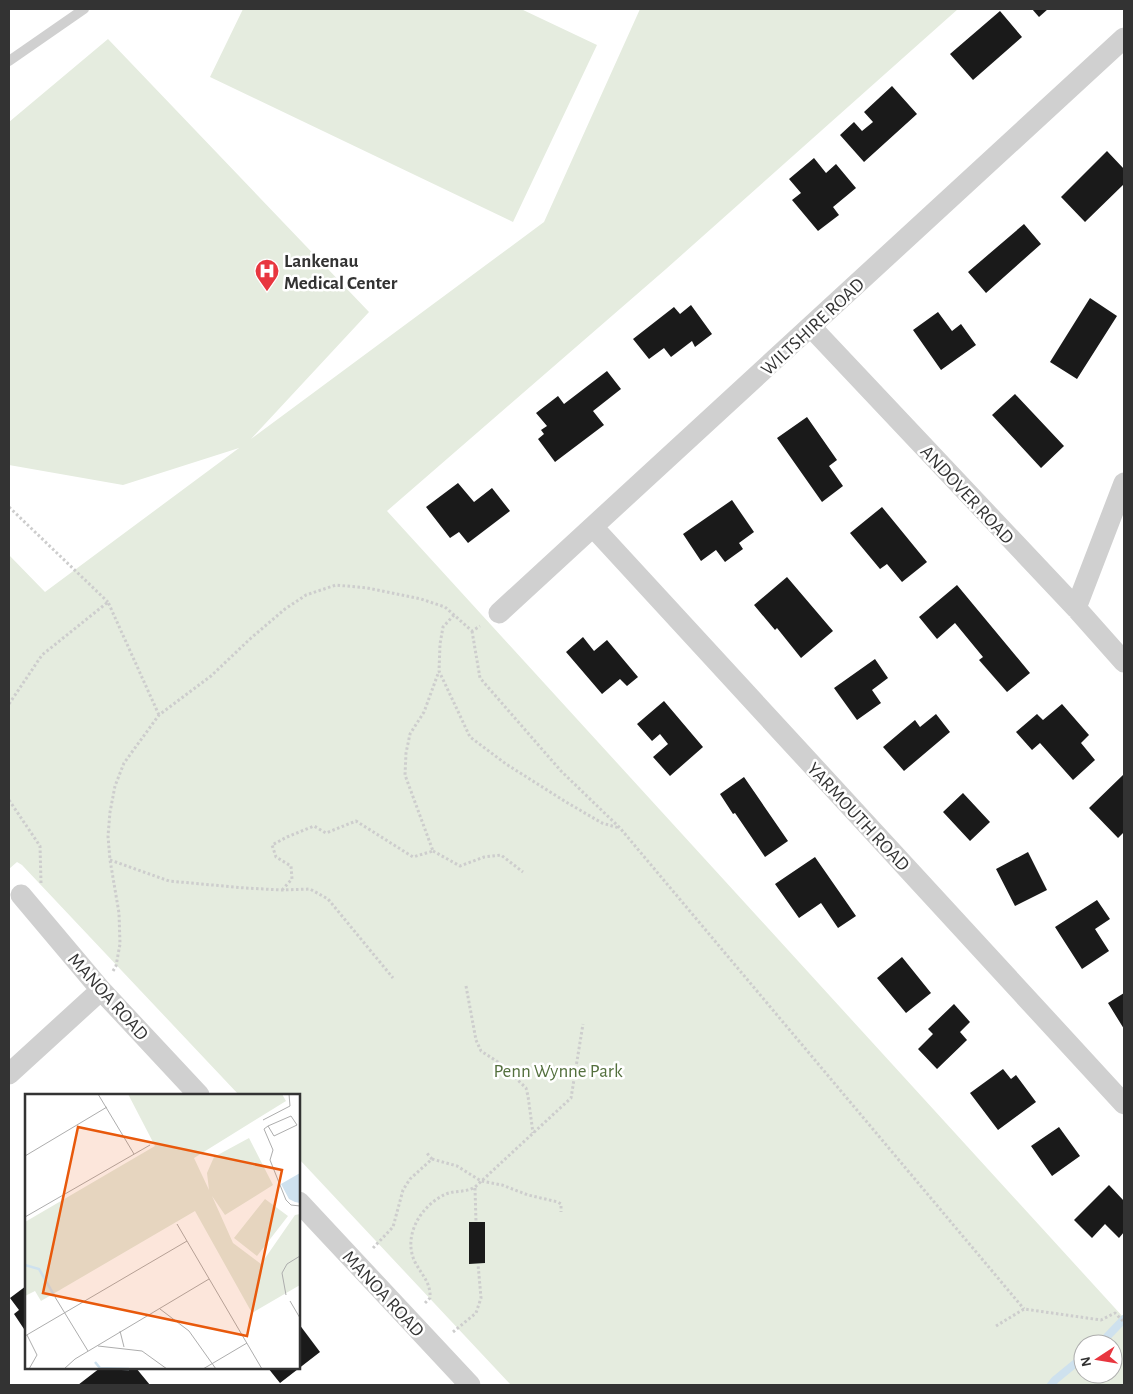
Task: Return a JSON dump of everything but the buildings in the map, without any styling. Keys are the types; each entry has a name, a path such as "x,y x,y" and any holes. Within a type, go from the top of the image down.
{"street":[{"name":"WILTSHIRE ROAD","path":"499,613 1124,38"},
{"name":"ANDOVER ROAD","path":"810,327 1076,608 1124,662"},
{"path":"1076,608 1124,483"},
{"name":"YARMOUTH ROAD","path":"593,527 1124,1104"},
{"name":"MANOA ROAD","path":"21,895 101,990 198,1094"},
{"path":"9,1074 101,990"},
{"name":"MANOA ROAD","path":"300,1203 470,1385"}],"lane":[{"path":"9,61 84,9"}],"path":[{"path":"9,507 108,602 159,715"},
{"path":"101,990 116,966 120,944 119,913 108,836 115,786 124,763 159,715 211,676 251,638 306,594 336,585 367,588 420,599 445,607 472,631 480,678 561,771 620,828 1024,1309"},
{"path":"9,704 42,655 108,602"},
{"path":"472,631 499,613"},
{"path":"454,615 443,627 439,671 424,712 410,734 406,753 405,775 433,851 460,866 484,858 501,855 522,872"},
{"path":"439,671 470,737 506,764 559,798 602,823 620,828"},
{"path":"9,800 40,846 41,920"},
{"path":"282,890 292,879 291,866 276,857 272,845 314,826 326,834 356,821 413,857 433,851"},
{"path":"110,860 169,881 245,888 310,889 328,899 392,978"},
{"path":"466,986 476,1040 481,1051 501,1064 526,1088 533,1134"},
{"path":"407,1318 430,1298 430,1290 415,1262 411,1249 413,1231 420,1214 433,1201 448,1193 467,1192 475,1188 571,1098 583,1024"},
{"path":"426,1152 432,1159 457,1166 481,1181 502,1185 528,1195 558,1202 561,1204 561,1212"},
{"path":"356,1263 393,1227 402,1190 410,1179 432,1159"},
{"path":"475,1188 476,1222"},
{"path":"435,1347 476,1313 481,1298 478,1264"},
{"path":"996,1326 1024,1309 1101,1320 1115,1313 1124,1322"}],"green space":[{"path":"243,9 521,9 597,45 513,222 210,77"},
{"name":"Penn Wynne Park","path":"640,9 958,9 666,269 387,511 1124,1318 1124,1385 511,1385 300,1160 300,1094 238,1094 22,865 17,862 9,869 9,555 45,592 239,448 123,485 9,465 9,122 108,39 369,312 251,439 544,222"}],"waterway":[{"path":"1110,1334 1124,1319"},
{"path":"1051,1385 1073,1365"}],"place":[{"name":"Lankenau Medical Center","path":"267,292"}]}
